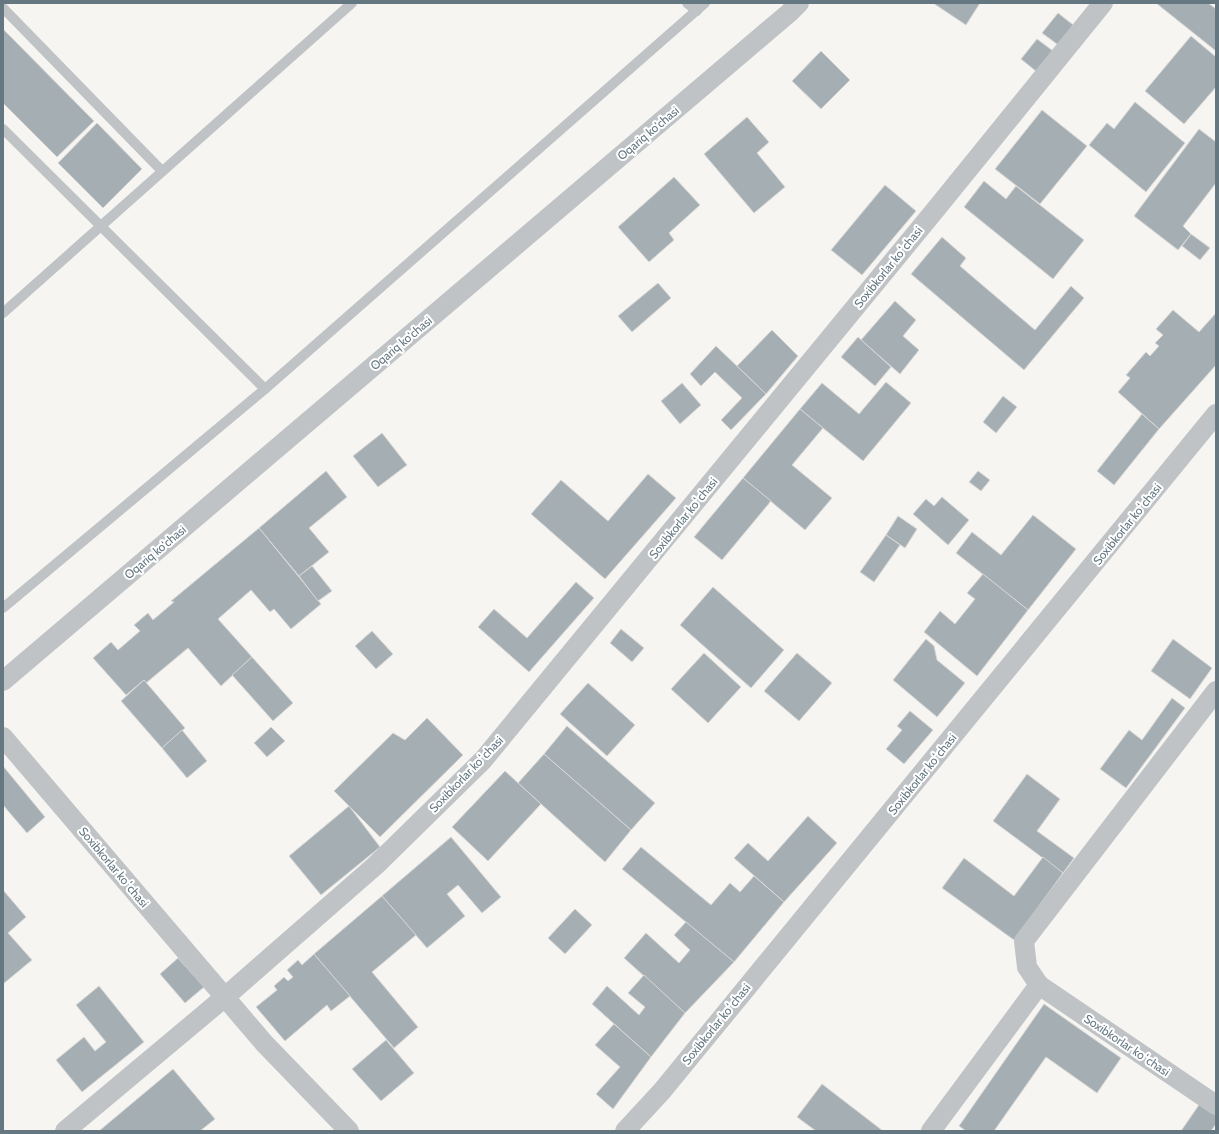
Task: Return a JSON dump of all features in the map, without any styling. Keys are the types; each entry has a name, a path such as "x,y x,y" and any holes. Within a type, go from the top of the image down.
{"street":[{"name":"Oqariq ko'chasi","path":"3,681 777,24 799,3"},
{"name":"Soxibkorlar koʻchasi","path":"65,1131 225,997 376,865 483,760 936,209 1103,3"},
{"name":"Soxibkorlar koʻchasi","path":"625,1131 662,1091 1216,414"},
{"name":"Soxibkorlar koʻchasi","path":"1216,690 1024,941 1027,967 1039,985 1216,1105"},
{"name":"Soxibkorlar koʻchasi","path":"3,737 264,1043 349,1131"},
{"path":"931,1131 1039,985"}],"lane":[{"path":"3,313 352,3"},
{"path":"687,3 696,11"},
{"path":"3,608 265,389 705,3"},
{"path":"3,8 162,171"},
{"path":"3,129 265,389"}],"building":[{"path":"933,3 980,3 966,25"},
{"path":"1156,3 1208,3 1216,9 1216,51"},
{"path":"1058,13 1077,28 1061,47 1042,33"},
{"path":"3,29 94,121 57,157 3,103"},
{"path":"1191,36 1216,57 1216,87 1184,124 1145,91"},
{"path":"1037,39 1053,51 1037,72 1021,59"},
{"path":"821,51 850,80 821,109 792,81"},
{"path":"1135,102 1185,143 1146,192 1089,145 1107,123 1114,129"},
{"path":"1042,110 1087,146 1040,204 995,169"},
{"path":"747,117 769,142 757,153 785,187 754,213 704,154"},
{"path":"97,123 142,169 103,208 58,163"},
{"path":"1199,129 1216,142 1216,183 1183,226 1191,234 1178,250 1134,216"},
{"path":"674,177 700,205 669,233 674,240 649,262 618,227"},
{"path":"984,181 1006,199 1016,186 1084,240 1053,279 964,207"},
{"path":"885,185 916,211 862,275 831,250"},
{"path":"1191,234 1210,248 1200,260 1182,246"},
{"path":"942,237 966,258 960,266 1035,330 1071,286 1084,298 1024,370 911,274"},
{"path":"658,283 671,298 632,332 618,316"},
{"path":"895,301 916,320 903,336 919,350 900,374 861,340"},
{"path":"1173,310 1199,332 1216,313 1216,365 1159,429 1118,392 1130,378 1126,375 1146,352 1150,356 1159,346 1155,343 1163,335 1156,329"},
{"path":"772,330 798,356 766,394 737,366"},
{"path":"858,337 891,367 875,386 841,357"},
{"path":"716,346 766,394 731,430 721,420 742,398 715,372 701,386 690,374"},
{"path":"886,382 911,403 863,461 800,409 822,383 859,414"},
{"path":"682,383 701,405 680,424 661,401"},
{"path":"1003,396 1017,407 996,433 983,422"},
{"path":"800,409 823,428 792,465 832,498 805,530 743,478"},
{"path":"1142,414 1159,429 1114,485 1097,471"},
{"path":"382,433 407,465 378,487 353,456"},
{"path":"326,471 347,497 309,528 329,552 299,576 259,528"},
{"path":"978,471 990,480 981,491 969,482"},
{"path":"648,474 676,498 605,579 531,514 561,480 608,521"},
{"path":"743,478 771,501 722,560 694,537"},
{"path":"942,497 969,520 948,545 913,514 926,499 934,506"},
{"path":"1033,515 1076,549 1028,610 956,553 972,532 1001,555"},
{"path":"898,516 917,529 905,548 886,535"},
{"path":"259,528 321,604 291,629 274,609 270,612 251,590 218,619 252,657 221,686 188,648 146,683 144,680 126,695 93,658 111,642 118,650 140,631 134,625 148,613 153,620 174,602 171,601"},
{"path":"886,535 900,545 874,582 860,572"},
{"path":"312,566 332,591 318,601 299,576"},
{"path":"983,574 1028,610 977,676 924,632 940,611 955,624 975,599 967,593"},
{"path":"576,582 594,598 529,672 478,627 494,609 527,638"},
{"path":"713,587 784,650 751,688 680,625"},
{"path":"621,629 644,648 632,662 610,643"},
{"path":"372,631 393,654 376,669 355,646"},
{"path":"926,639 934,646 937,660 965,683 937,717 893,680"},
{"path":"1173,639 1212,668 1190,699 1151,671"},
{"path":"704,653 741,687 708,723 671,689"},
{"path":"797,653 832,683 799,721 764,691"},
{"path":"252,657 293,703 273,721 232,675"},
{"path":"144,680 185,728 162,748 121,701"},
{"path":"588,683 635,725 607,756 560,714"},
{"path":"1172,698 1185,708 1126,788 1100,769 1129,730 1142,740"},
{"path":"910,711 933,730 904,764 886,749 902,730 897,726"},
{"path":"427,718 463,755 380,837 334,791 393,733 405,740"},
{"path":"567,726 655,803 631,830 544,754"},
{"path":"271,727 285,741 267,757 254,743"},
{"path":"182,730 207,761 187,778 162,748"},
{"path":"544,754 631,830 605,862 518,783"},
{"path":"3,766 45,817 27,833 3,805"},
{"path":"505,771 541,804 488,861 452,827"},
{"path":"1027,774 1060,799 1037,831 1074,858 1063,873 993,821"},
{"path":"349,806 380,847 321,895 289,856"},
{"path":"808,816 837,843 784,902 734,858 748,843 768,861"},
{"path":"451,837 501,897 482,913 458,885 447,894 465,916 427,948 382,896"},
{"path":"641,847 711,905 730,883 740,892 754,876 784,902 734,962 622,869"},
{"path":"1043,857 1063,873 1014,940 942,888 964,858 1014,896"},
{"path":"3,890 26,917 8,933 32,960 3,984"},
{"path":"382,896 416,935 372,972 418,1027 394,1048 314,954"},
{"path":"575,909 592,925 565,954 548,938"},
{"path":"686,922 734,962 685,1013 624,958 646,933 679,963 690,950 674,935"},
{"path":"314,954 350,996 331,1011 327,1005 285,1041 256,1007 277,990 274,986 284,977 288,981 293,977 287,970 298,960 302,965"},
{"path":"178,958 204,987 185,1003 160,974"},
{"path":"644,975 685,1013 651,1057 592,1004 607,986 639,1015 645,1007 628,993"},
{"path":"99,986 144,1042 82,1092 56,1060 84,1037 95,1051 106,1042 76,1005"},
{"path":"1044,1004 1121,1058 1097,1093 1046,1057 994,1131 966,1131 959,1126"},
{"path":"614,1024 651,1057 613,1109 596,1094 620,1067 595,1045"},
{"path":"386,1040 414,1073 381,1101 352,1069"},
{"path":"173,1069 215,1119 200,1131 99,1131"},
{"path":"822,1084 883,1131 816,1131 797,1117"},
{"path":"1201,1102 1216,1113 1216,1124 1211,1131 1181,1131"}]}
